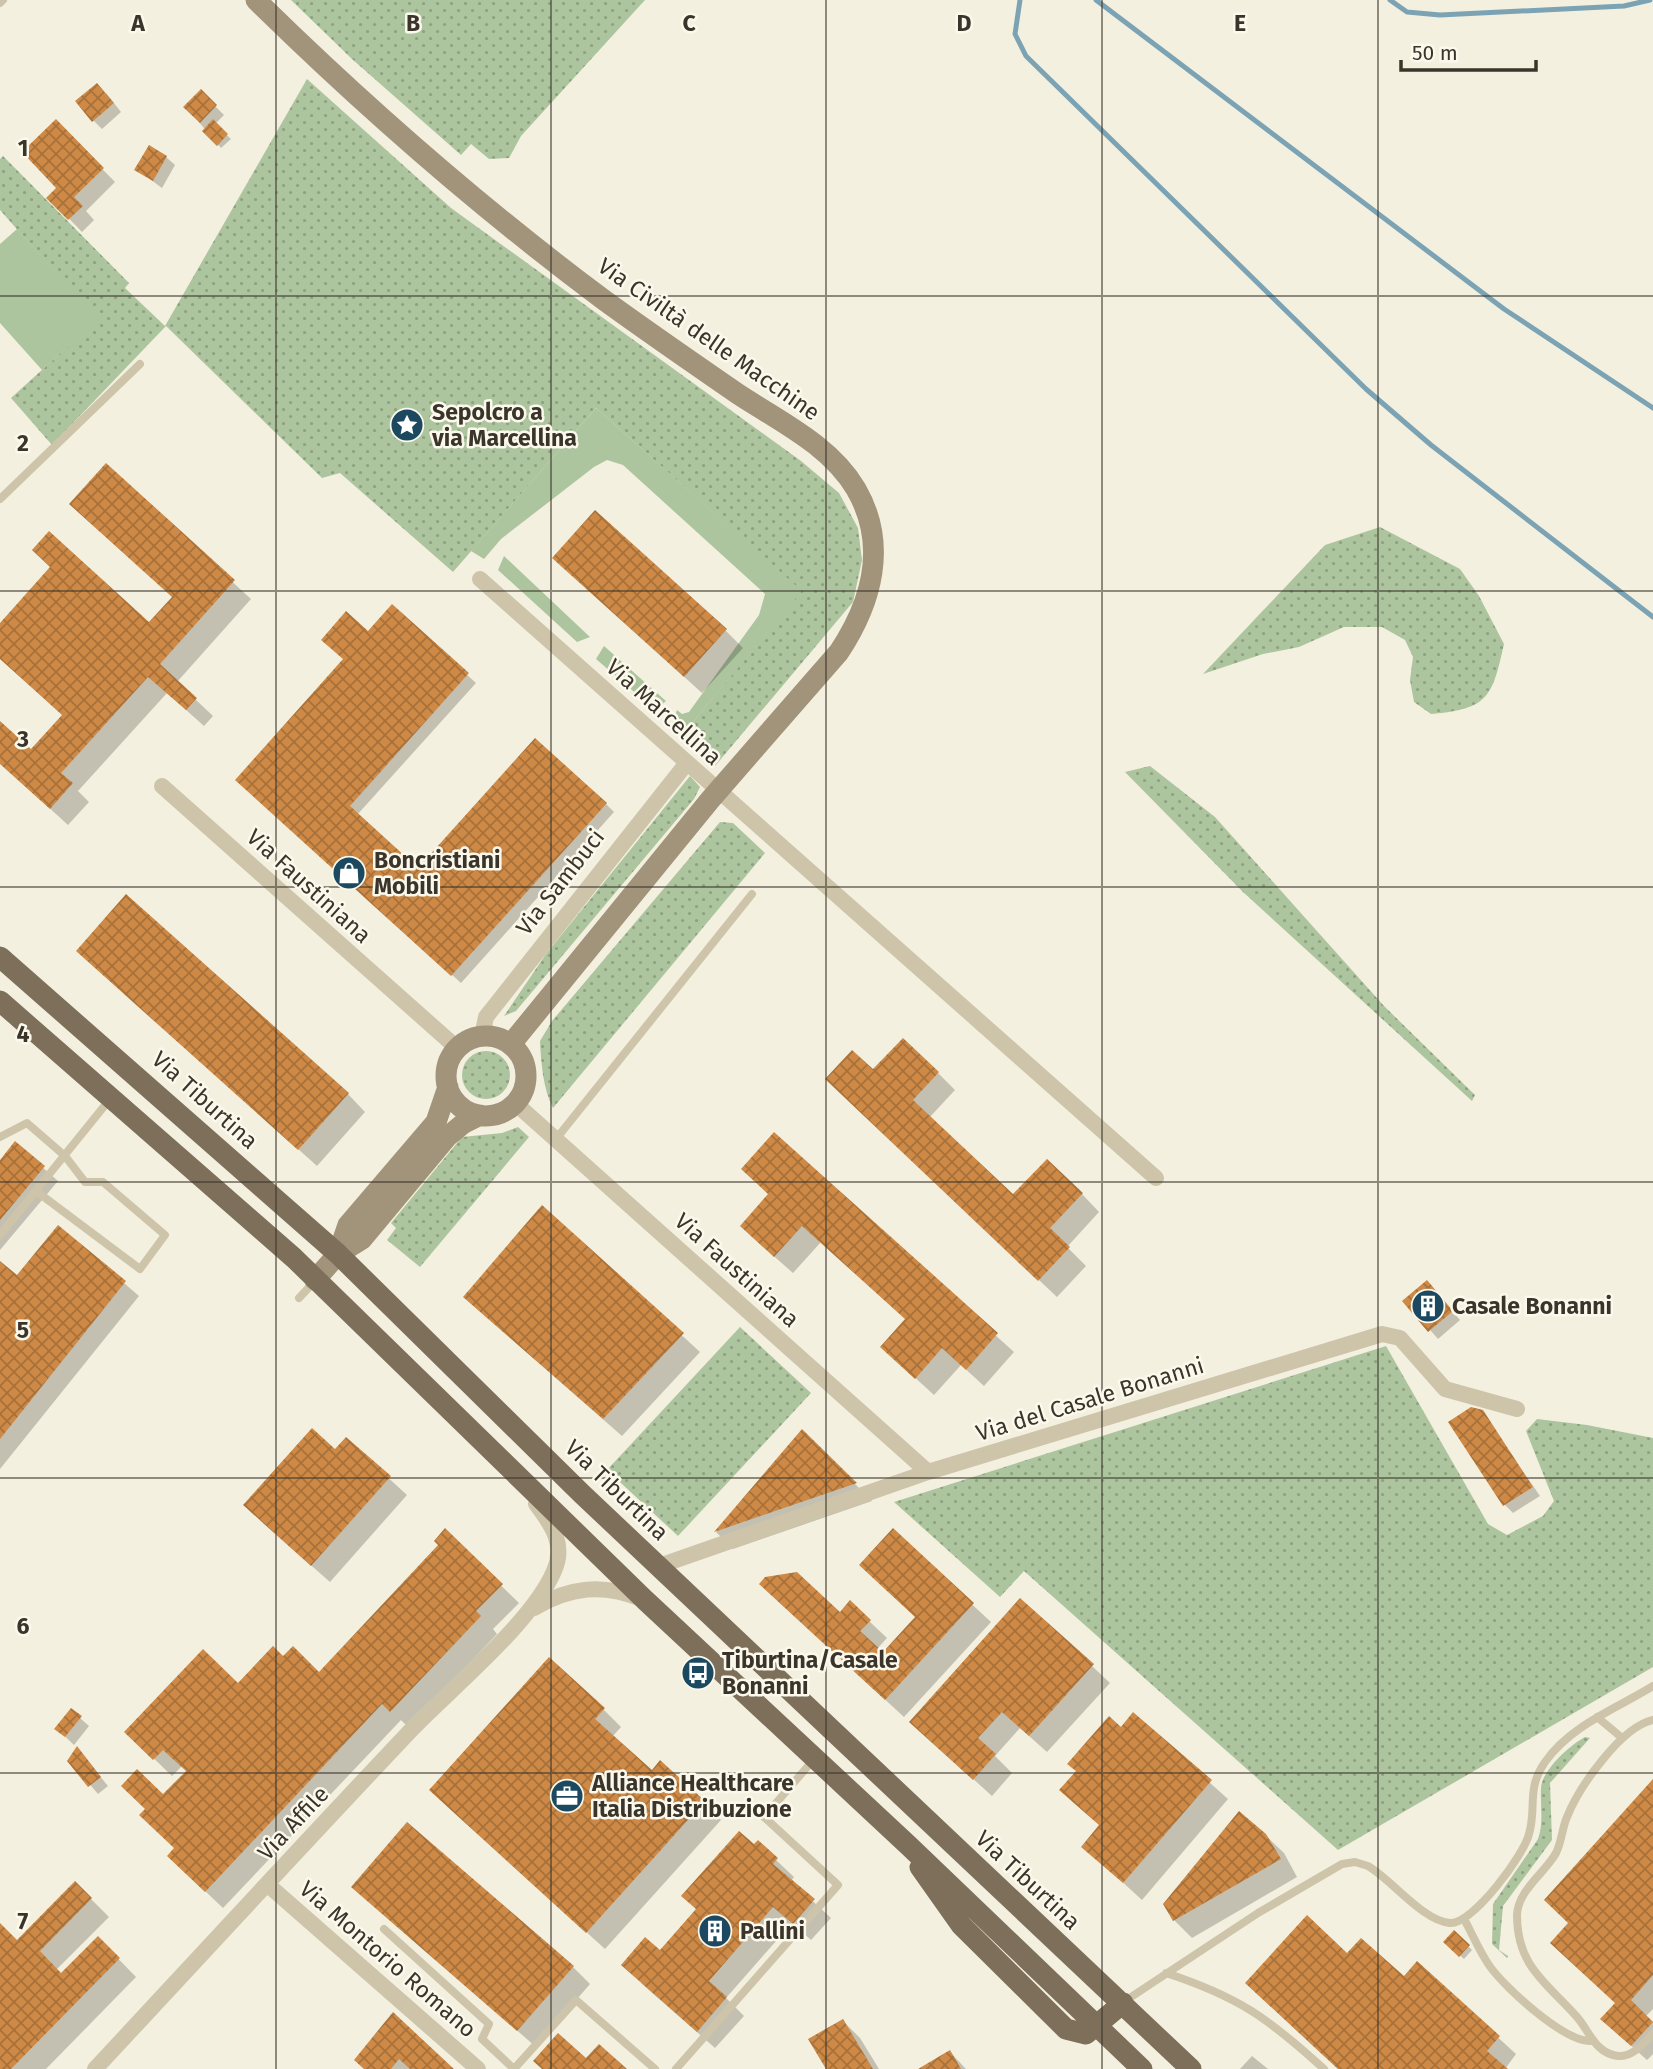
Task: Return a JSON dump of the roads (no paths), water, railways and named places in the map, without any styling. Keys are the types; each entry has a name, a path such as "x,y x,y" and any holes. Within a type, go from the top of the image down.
{"main road":[{"name":"Via Tiburtina","path":"0,957 338,1254 659,1566 1191,2069"},
{"path":"0,1001 112,1097 316,1280 645,1601 908,1845 937,1895 961,1925 1062,2026 1079,2035 1098,2026 1122,2003"},
{"path":"1098,2026 1142,2069"}],"street":[{"name":"Via Civiltà delle Macchine","path":"256,0 371,107 518,232 658,339 821,449 856,489 869,519 874,557 871,585 855,627 829,665 718,791"},
{"name":"Via Marcellina","path":"480,579 1156,1178"},
{"name":"Via Sambuci","path":"482,1036 486,1017 686,764"},
{"name":"Via Faustiniana","path":"162,786 457,1048"},
{"path":"510,1044 718,791"},
{"path":"316,1280 338,1254 362,1239 447,1137 464,1123 480,1115 503,1112 515,1103 525,1086 526,1074 524,1062 510,1044 500,1038 482,1036 457,1048 447,1067 448,1087 436,1122 348,1225 338,1254"},
{"path":"448,1087 460,1106 480,1115"},
{"name":"Via Faustiniana","path":"515,1103 928,1472"},
{"name":"Via del Casale Bonanni","path":"659,1566 928,1472 1388,1333 1400,1338 1445,1389 1517,1409"},
{"name":"Via Affile","path":"95,2069 267,1884 528,1611 554,1572 558,1559 558,1541 551,1523 502,1461"},
{"name":"Via Affile","path":"528,1611 560,1595 588,1588 611,1590 645,1601"},
{"name":"Via Montorio Romano","path":"267,1884 478,2069"}],"lane":[{"path":"0,499 140,364"},
{"path":"556,1139 752,894"},
{"path":"0,1235 112,1097"},
{"path":"0,1137 27,1123 65,1156 85,1182 103,1182 165,1235 140,1269 36,1191"},
{"path":"299,1298 316,1280"},
{"path":"1122,2003 1329,1869 1349,1862 1373,1869 1439,1920 1456,1923 1464,1919 1478,1908 1527,1841 1531,1792 1543,1766 1569,1737 1597,1717 1653,1686"},
{"path":"1597,1717 1621,1737"},
{"path":"1653,1720 1621,1737 1568,1814 1556,1853 1520,1901 1517,1912 1521,1945 1530,1965 1552,1995 1579,2019 1592,2041 1604,2051 1622,2056 1633,2052 1653,2034"},
{"path":"676,2069 838,1885 764,1816 815,1758"},
{"path":"1464,1919 1485,1958 1501,1980 1569,2036 1592,2041"},
{"path":"384,1929 489,2024 482,2039 514,2069 576,2000 655,2069"},
{"path":"1166,1973 1237,2000 1282,2032 1324,2069"}],"waterway":[{"path":"1020,0 1015,34 1026,56 1366,389 1431,445 1653,617"},
{"path":"1096,0 1504,309 1653,408"},
{"path":"1390,0 1407,12 1440,15 1624,6 1650,0"}],"place":[{"name":"Sepolcro a via Marcellina","path":"407,425"},
{"name":"Boncristiani Mobili","path":"349,873"},
{"name":"Casale Bonanni","path":"1428,1306"},
{"name":"Tiburtina/Casale Bonanni","path":"698,1673"},
{"name":"Alliance Healthcare Italia Distribuzione","path":"567,1796"},
{"name":"Pallini","path":"715,1931"}]}
